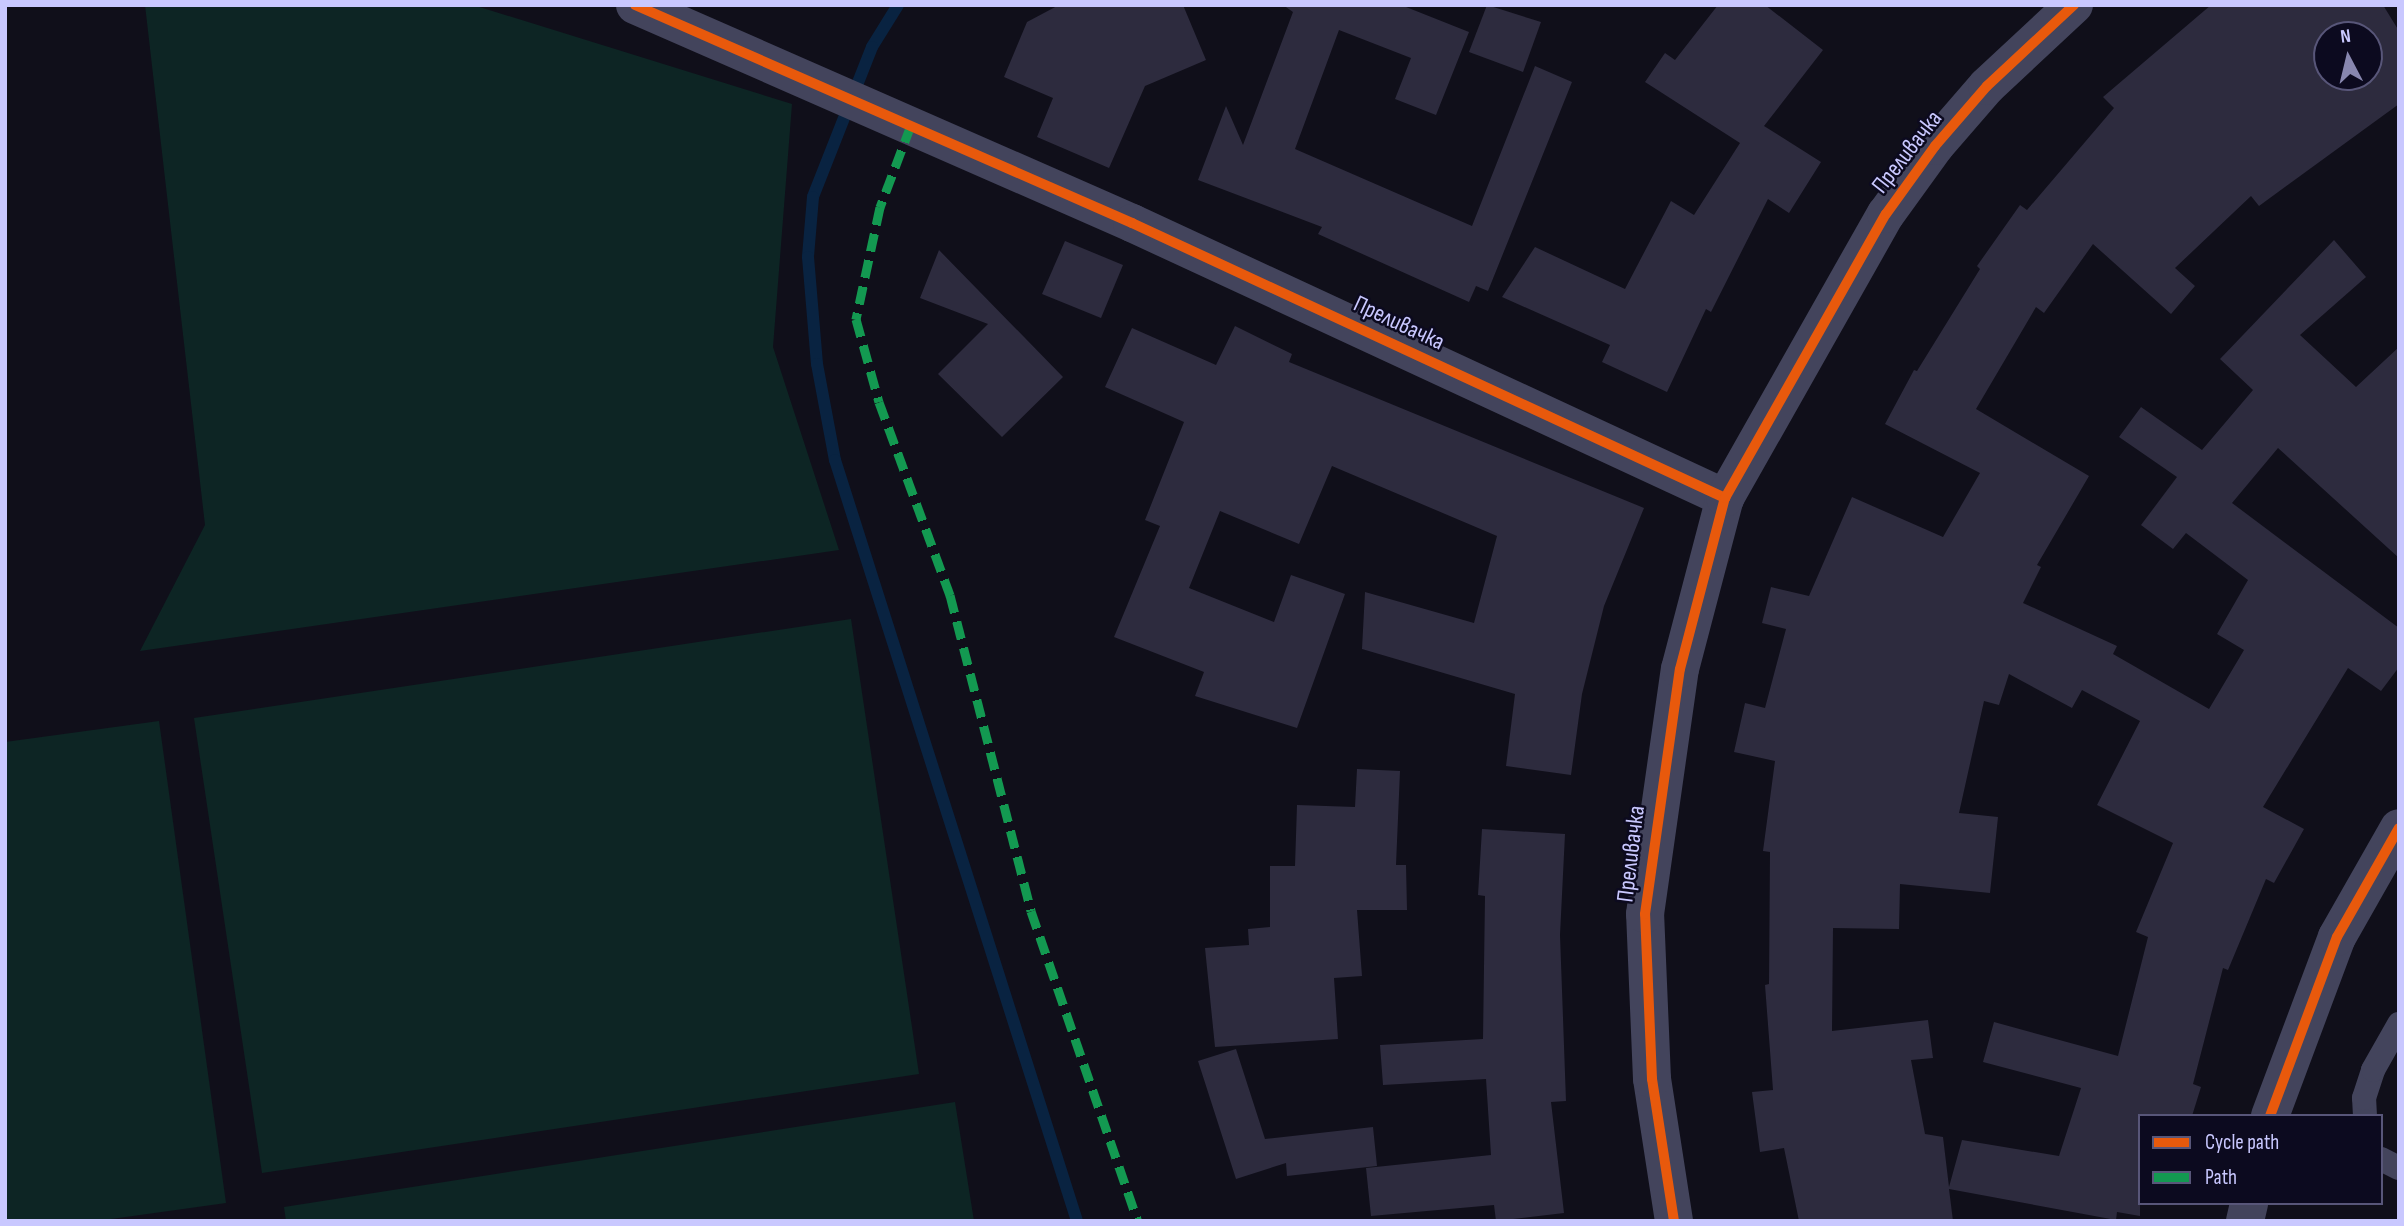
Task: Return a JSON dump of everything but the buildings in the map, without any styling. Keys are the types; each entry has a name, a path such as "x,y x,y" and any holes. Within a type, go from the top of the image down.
{"street":[{"name":"Преливачка","path":"635,5 1132,223 1725,498"},
{"name":"Преливачка","path":"1674,1221 1652,1079 1645,914 1680,669 1725,498 1886,214 1935,145 1987,86 2074,5"},
{"path":"2271,1114 2337,937 2399,828"}],"lane":[{"path":"2365,1114 2364,1098 2373,1070 2399,1024"},
{"path":"2383,1160 2399,1168"}],"green space":[{"path":"145,5 473,5 792,104 773,347 839,550 140,651 205,525"},
{"path":"851,619 919,1074 262,1173 194,718"},
{"path":"159,721 226,1203 97,1221 5,1221 5,742"},
{"path":"955,1102 974,1221 286,1221 284,1207"}],"waterway":[{"path":"898,5 872,47 813,197 808,257 817,364 835,460 1077,1221"}],"marked path":[{"path":"911,125 880,207 856,319 879,402 950,595 1031,911 1138,1221"}],"cycle path":[{"path":"635,5 1132,223 1725,498"},
{"path":"1674,1221 1652,1079 1645,914 1680,669 1725,498 1886,214 1935,146 1987,86 2074,5"},
{"path":"2271,1114 2337,937 2399,828"}]}
